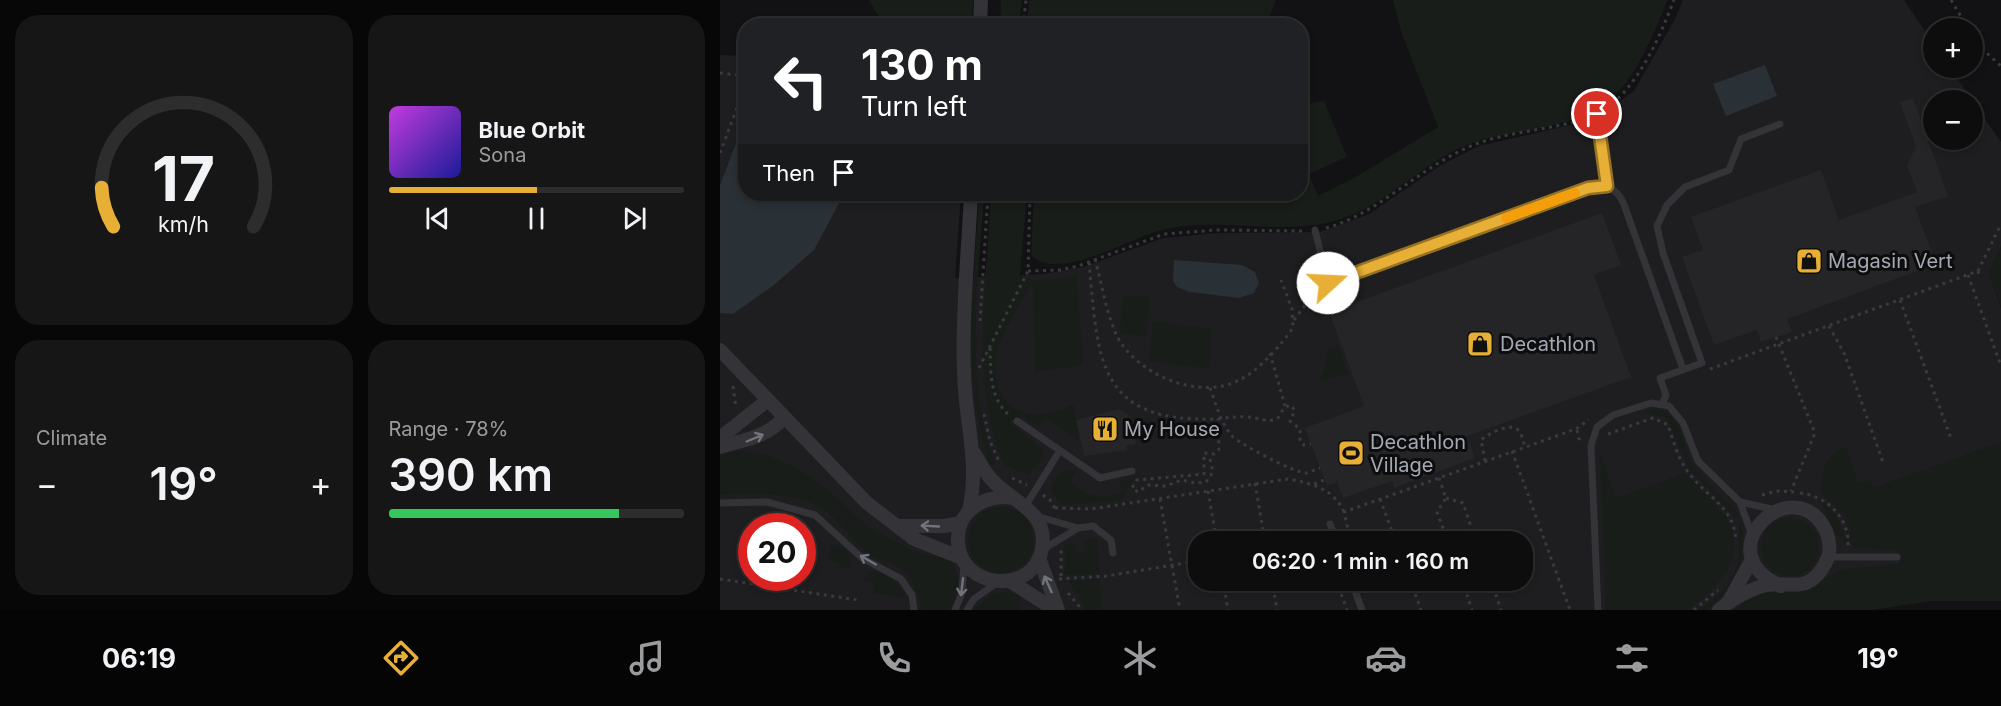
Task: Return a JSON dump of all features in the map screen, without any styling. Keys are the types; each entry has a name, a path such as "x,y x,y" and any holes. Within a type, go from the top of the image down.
{"street":[{"path":"980,18 981,0"},
{"path":"963,560 958,546 961,523 969,510 974,491 974,453 965,399 964,370 971,201"},
{"path":"720,350 835,471 867,502 914,539 963,560 985,579 1004,582 1057,610"},
{"path":"720,438 768,400"},
{"path":"720,447 761,436 785,418"},
{"path":"974,453 990,479 1012,498 1026,505 1036,516 1043,532 1040,554 1030,570 1004,582"},
{"path":"969,510 989,498 1012,498"},
{"path":"1724,606 1758,587 1793,587 1807,583 1820,573 1828,557 1827,533 1818,520 1806,511 1791,508 1777,510 1765,516 1752,536 1752,559 1756,569 1768,581 1781,586"},
{"path":"900,526 944,526 961,523"},
{"path":"1040,554 1057,610"},
{"path":"1724,606 1752,559"}],"lane":[{"path":"1597,114 1607,186"},
{"path":"1662,404 1666,395 1660,378 1702,363 1663,253 1657,226 1667,205 1684,187 1729,170 1741,139 1780,124"},
{"path":"1310,290 1588,188 1607,186 1614,188 1623,202 1683,369"},
{"path":"1315,231 1328,283"},
{"path":"1598,610 1592,438 1597,427 1613,415 1651,403 1662,404 1678,414 1702,467 1740,502 1752,536"},
{"path":"1017,421 1100,478 1132,471"},
{"path":"1026,505 1059,452"},
{"path":"720,503 767,502 815,515 862,558 901,579 912,595 914,610"},
{"path":"1740,502 1777,510"},
{"path":"1036,516 1078,528"},
{"path":"1330,524 1333,531"},
{"path":"1040,554 1078,528 1093,525 1111,540 1113,553"},
{"path":"1828,557 1897,557"},
{"path":"955,610 963,593 963,560"},
{"path":"967,610 975,599 1004,582"},
{"path":"1355,591 1362,610"}],"path":[{"path":"1024,18 1026,0"},
{"path":"1028,271 1060,270 1089,262 1164,234 1217,230 1315,231 1359,216 1458,151 1480,143 1597,114 1617,100 1640,72 1656,45 1674,0"},
{"path":"1951,0 1962,18"},
{"path":"1983,50 2001,66"},
{"path":"720,73 738,75"},
{"path":"720,153 738,105"},
{"path":"980,331 988,201"},
{"path":"979,368 1028,271 1030,201"},
{"path":"1980,278 1978,271 2001,224"},
{"path":"1095,259 1114,328 1126,350 1145,366 1165,378 1210,388 1238,381 1270,353 1289,334 1294,320 1312,296 1310,290"},
{"path":"1089,262 1099,349 1107,372 1123,393 1136,405 1160,416 1182,420 1247,416 1272,421 1278,418 1285,406 1270,353"},
{"path":"1708,369 1978,271"},
{"path":"1968,275 2001,366"},
{"path":"1281,280 1294,320"},
{"path":"1900,300 1952,441"},
{"path":"1829,326 1844,353 1884,465"},
{"path":"1776,337 1815,433 1791,491"},
{"path":"990,346 992,386 996,400 1001,409 1017,421"},
{"path":"979,350 980,378"},
{"path":"732,382 735,390 736,411 742,422"},
{"path":"1210,388 1219,419 1219,449 1216,453 1204,453 1204,474 1137,480 1132,486 1133,490 1138,492 1154,483 1167,486 1182,480 1195,483 1206,482 1213,472 1210,459"},
{"path":"1285,406 1290,405 1294,410 1290,421 1300,429 1300,442 1304,445 1311,444"},
{"path":"983,410 990,441 1001,467"},
{"path":"1344,512 1576,429 1596,414"},
{"path":"1580,439 1592,438 1653,418 1661,420 1668,425 1683,464 1691,477 1716,500 1735,525 1736,545"},
{"path":"1219,419 1237,441 1272,457 1287,468 1306,473 1320,468"},
{"path":"1485,461 1481,440 1509,427 1516,428 1525,447"},
{"path":"1512,451 1570,610"},
{"path":"1008,476 1034,489 1050,500 1055,508 1085,510 1288,479 1312,484 1329,493 1344,512 1348,531"},
{"path":"1439,478 1446,498"},
{"path":"1312,484 1324,480"},
{"path":"1255,483 1263,531"},
{"path":"1208,490 1215,531"},
{"path":"1444,531 1437,512 1446,498"},
{"path":"1446,498 1462,503 1472,531"},
{"path":"1160,499 1180,610"},
{"path":"1380,499 1392,531"},
{"path":"1063,584 1061,578 1106,576 1188,563"},
{"path":"720,579 858,600"},
{"path":"1694,610 1720,587"},
{"path":"1066,589 1082,610"},
{"path":"1225,591 1228,610"},
{"path":"1274,591 1277,610"},
{"path":"1340,591 1347,610"},
{"path":"1414,591 1421,610"},
{"path":"1466,591 1472,610"},
{"path":"1495,591 1501,610"}],"shaded area":[{"path":"869,0 973,0 972,18 880,18"},
{"path":"1001,0 1022,0 1020,18 1000,18"},
{"path":"1029,0 1276,0 1269,18 1028,18"},
{"path":"1393,0 1668,0 1645,52 1630,77 1612,98 1598,109 1565,122 1475,142 1439,159 1374,204 1356,213 1338,220 1295,227 1184,226 1162,230 1075,262 1058,264 1043,262 1031,255 1034,201 1308,201 1308,104 1324,101 1347,157 1309,174 1318,196 1354,178 1438,127 1402,34"},
{"path":"1683,0 1904,0 1923,28 1923,78 1957,78 1965,90 1923,90 1923,150 1983,150 1983,116 2001,142 2001,247 1989,273 2001,308 2001,601 1930,601 1871,610 720,610 720,55 738,56 738,201 960,201 955,278 1043,274 1083,267 1163,238 1216,233 1320,232 1369,214 1441,165 1479,146 1593,120 1634,91 1675,19"},
{"path":"1765,65 1777,96 1726,116 1713,84"},
{"path":"738,138 738,201 840,201 814,250 774,285 733,314 720,313 720,185"},
{"path":"979,201 984,201 977,295 976,364 985,431 995,463 990,465 975,399 971,331"},
{"path":"991,201 1026,201 1020,275 1034,281 1077,276 1083,365 1035,372 1033,282 1013,316 997,352 995,371 998,387 1004,399 1014,408 1026,413 1041,414 1073,404 1080,439 1077,440 1047,417 1039,427 1025,417 1008,421 1042,449 1042,458 1029,475 1005,465 992,429 983,363 984,295"},
{"path":"2001,247 2001,308 1989,273"},
{"path":"1174,260 1242,265 1255,272 1259,283 1254,293 1239,298 1189,292 1177,287 1173,281"},
{"path":"1123,295 1150,297 1146,336 1120,334"},
{"path":"1153,321 1211,329 1210,365 1205,368 1149,361"},
{"path":"1338,346 1348,374 1319,381 1325,367 1328,349"},
{"path":"1651,409 1669,414 1680,430 1691,462 1739,515 1735,518 1689,468 1666,417 1650,415 1648,411"},
{"path":"2001,442 2001,601 1930,601 1871,610 1734,610 1753,596 1767,592 1798,593 1816,585 1839,570 1900,564 1899,550 1853,548 1845,518 1821,492 1826,464 1839,450 1846,446 1858,483 1870,480 1873,488"},
{"path":"737,451 761,454 797,469 828,490 872,529 915,551 949,560 955,567 958,579 957,592 951,610 921,610 916,590 906,573 895,565 870,554 829,514 813,503 773,494 720,495 720,455"},
{"path":"1600,454 1616,498 1683,474 1698,485 1725,515 1732,531 1734,545 1732,559 1725,573 1715,585 1688,610 1606,610"},
{"path":"1076,471 1070,482 1094,496 1122,493 1120,482 1134,479 1121,500 1068,505 1062,504 1049,490 1061,472"},
{"path":"1820,500 1837,515 1847,543 1835,533"},
{"path":"1001,507 1014,509 1024,517 1032,527 1034,540 1032,553 1024,563 1014,571 1001,573 988,571 978,563 970,553 968,540 970,527 978,517 988,509"},
{"path":"1784,518 1796,518 1806,522 1815,531 1819,553 1811,568 1796,576 1784,576 1774,572 1765,563 1761,553 1761,541 1765,531 1774,522"},
{"path":"1742,521 1741,561 1734,581 1707,610 1699,610 1722,592 1734,574 1739,553 1739,525"},
{"path":"1097,538 1099,574 1064,575 1066,558 1064,546 1074,542 1078,553 1086,551 1083,540"},
{"path":"831,545 844,548 849,555 850,569 839,566 839,562 827,560"},
{"path":"869,572 875,572 891,579 907,598 873,593 873,582 863,580"},
{"path":"1099,579 1102,610 1086,610 1068,580"},
{"path":"1009,592 1021,596 1019,610 973,610 992,594"}],"building":[{"name":"Magasin Vert","path":"1913,98 1923,126 1923,150 1932,150 1948,196 1915,207 1936,264 1787,319 1792,332 1761,342 1757,330 1714,345 1682,257 1703,250 1691,217 1821,170 1839,220 1917,192 1907,165 1916,147 1900,102"},
{"name":"Decathlon","path":"1602,213 1621,265 1594,275 1631,377 1467,436 1475,458 1394,488 1392,481 1343,498 1337,482 1327,486 1305,428 1364,406 1329,312"},
{"name":"My House","path":"1119,409 1131,417 1136,444 1126,446 1127,450 1084,456 1076,420"}],"slow traffic":[{"path":"1506,218 1575,193"}],"place":[{"name":"Magasin Vert","path":"1809,261"},
{"name":"Decathlon","path":"1480,344"},
{"name":"My House","path":"1105,429"},
{"name":"Decathlon Village","path":"1351,453"}],"route":[{"path":"1328,283 1588,188 1607,186 1597,114"}]}
